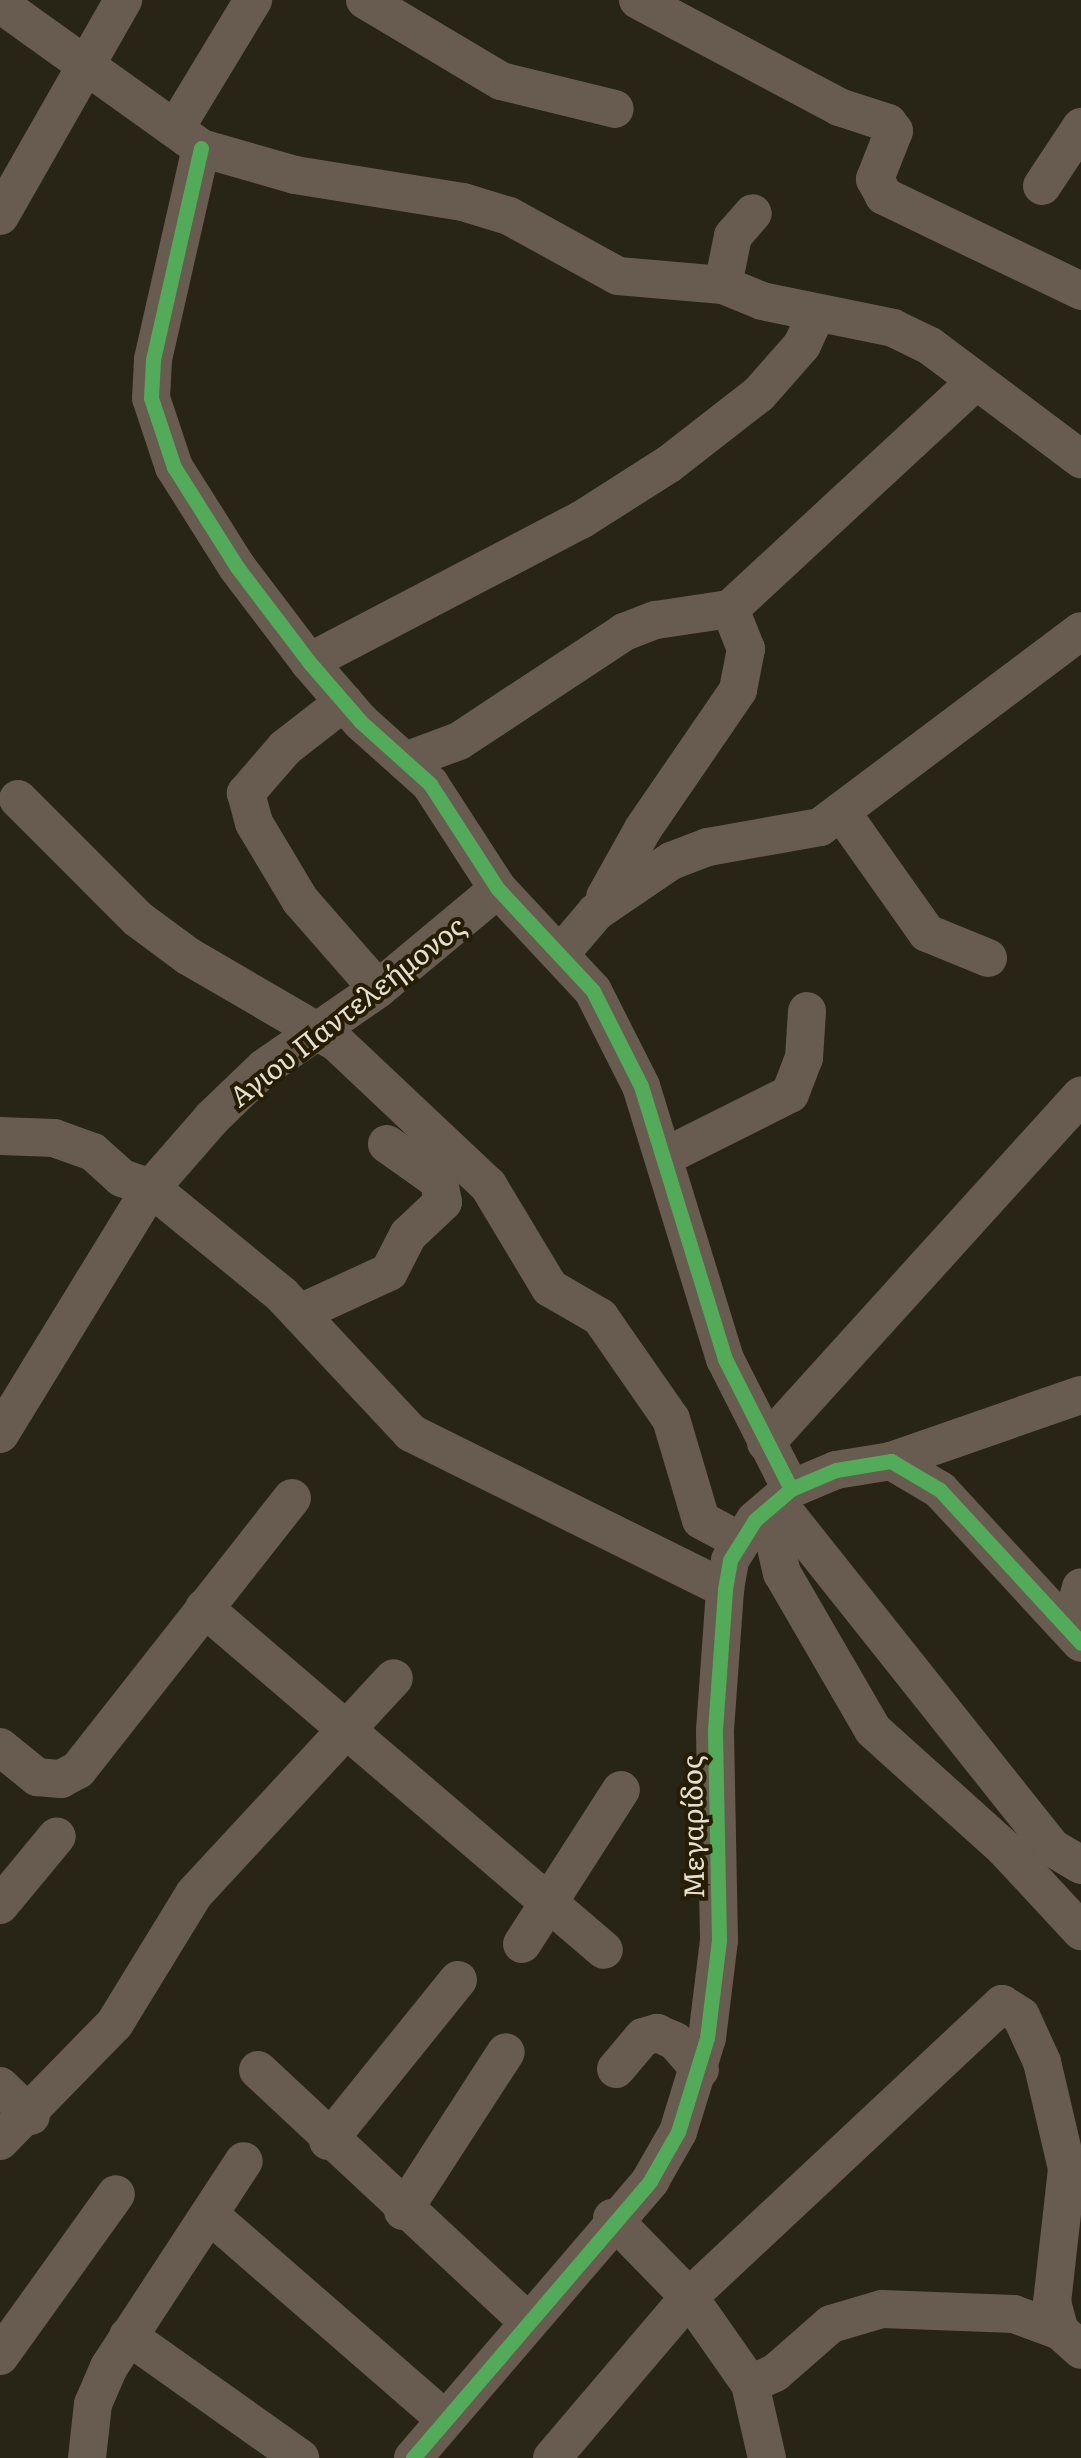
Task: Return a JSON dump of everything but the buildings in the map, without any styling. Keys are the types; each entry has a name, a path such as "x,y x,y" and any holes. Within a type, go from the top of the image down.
{"street":[{"path":"0,216 124,0"},
{"path":"252,0 188,138 150,398 156,426 202,516 309,662 344,702 430,784 498,889 562,952 618,1034 664,1156 724,1359 766,1443 784,1496 1050,1847 1081,1864"},
{"path":"365,0 501,81 615,109"},
{"path":"638,0 839,106 888,123 894,131 876,178 884,196 1081,291"},
{"path":"0,4 188,138 295,175 463,202 508,216 618,276 723,285 817,313 893,328 930,346 1081,458"},
{"path":"1042,186 1081,127"},
{"path":"723,285 734,236 753,213"},
{"path":"309,662 581,520 669,464 759,394 802,345 817,313"},
{"path":"405,761 459,740 624,632 656,620 730,610 976,382"},
{"path":"562,952 596,912 643,829 738,690 746,649 730,610"},
{"path":"535,924 596,912 671,861 708,847 795,836 842,812 1081,631"},
{"path":"344,702 284,748 246,793 254,823 300,900 378,989"},
{"path":"18,799 138,919 188,956 354,1056 488,1185 550,1288 600,1318 671,1419 701,1520 740,1540"},
{"path":"842,812 927,932 988,958"},
{"name":"Αγιου Παντελεήμονος","path":"0,1434 151,1188 264,1068 378,989 498,889"},
{"path":"664,1156 790,1094 804,1058 808,1011"},
{"path":"766,1443 1081,1096"},
{"path":"0,1136 54,1138 93,1152 122,1178 151,1188 300,1313 412,1433 724,1589"},
{"path":"300,1313 389,1272 408,1234 443,1202 439,1181 387,1144"},
{"name":"Μεγαρίδος","path":"413,2458 612,2218 662,2164 700,2070 719,1940 715,1730 724,1589 740,1540 784,1496 836,1470 891,1461 1081,1395"},
{"path":"891,1461 940,1490 1076,1636"},
{"path":"784,1496 782,1573 873,1730 1005,1849 1081,1931"},
{"path":"0,1747 37,1777 61,1778 78,1770 292,1498"},
{"path":"1076,1636 1081,1587"},
{"path":"204,1608 604,1950"},
{"path":"0,2142 31,2116 115,2023 194,1894 394,1678"},
{"path":"522,1944 622,1790"},
{"path":"0,1905 57,1836"},
{"path":"328,2142 458,1980"},
{"path":"552,2458 689,2296 1002,2004 1021,2016 1042,2062 1067,2169 1052,2302 1070,2340"},
{"path":"616,2069 644,2037 657,2033 676,2042 700,2070"},
{"path":"403,2211 506,2052"},
{"path":"258,2070 328,2142 527,2322"},
{"path":"0,2086 31,2116"},
{"path":"87,2458 93,2404 128,2336 244,2161"},
{"path":"0,2356 116,2194"},
{"path":"210,2216 445,2419"},
{"path":"612,2218 689,2296 750,2384 767,2458"},
{"path":"750,2384 790,2362 831,2324 882,2309 1014,2314 1070,2340"},
{"path":"128,2336 300,2458"}],"cycle path":[{"path":"201,148 153,360 151,398 174,467 237,567 309,662 361,722 430,784 498,889 593,991 641,1086 725,1359 791,1489"},
{"path":"413,2458 650,2181 678,2132 707,2038 719,1940 715,1730 725,1589 730,1560 755,1520 791,1489 836,1470 891,1461 940,1490 1081,1643"}]}
